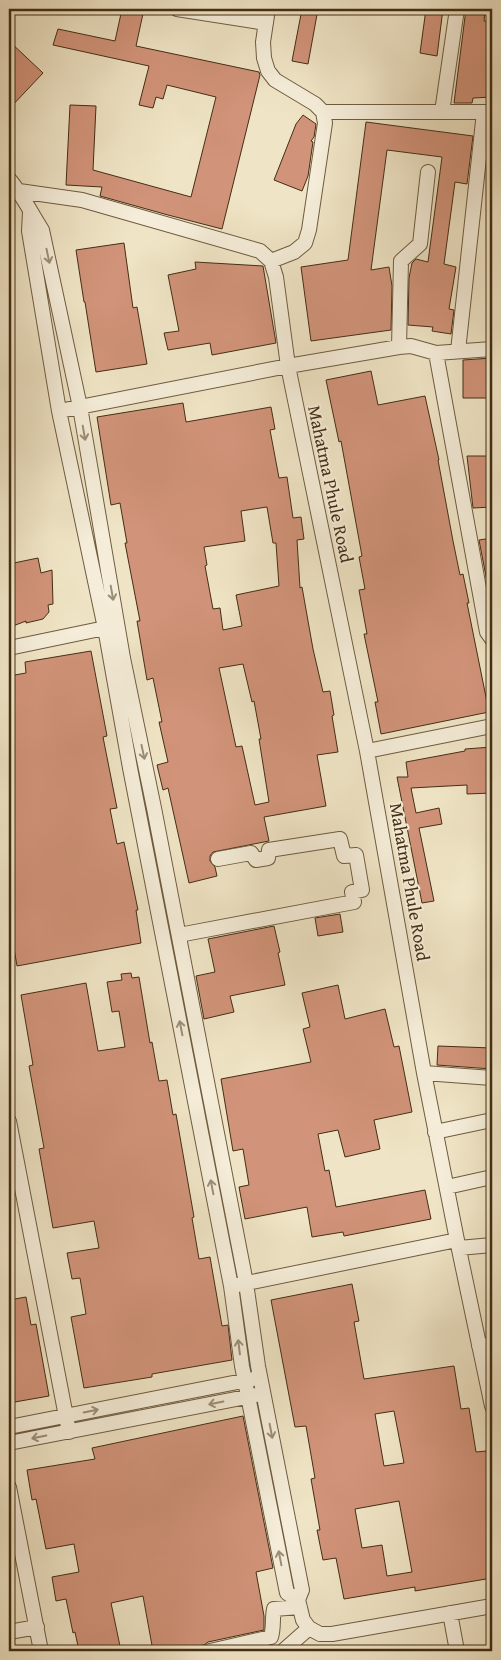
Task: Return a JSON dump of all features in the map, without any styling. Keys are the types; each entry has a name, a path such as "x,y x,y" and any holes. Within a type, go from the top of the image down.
{"street":[{"path":"177,9 266,24"},
{"path":"19,191 82,200 260,251 271,261 294,252 305,243 309,230 325,123 323,112 315,104 275,80 268,71 264,58 263,42 268,9"},
{"path":"442,112 457,9"},
{"path":"323,112 488,112 458,352"},
{"path":"399,347 401,261 420,244 428,172"},
{"path":"9,179 19,191 42,230 80,407 123,658 246,1283 260,1378 302,1590 299,1603 303,1620 309,1628 320,1634 332,1634 492,1606"},
{"path":"30,212 28,232 59,411 105,628 130,768 231,1286 242,1366 287,1593 299,1603"},
{"name":"Mahatma Phule Road","path":"271,261 276,277 288,366 367,751 446,1188 458,1244 486,1346 492,1406"},
{"path":"59,411 288,366 399,347 411,346 436,353 492,349"},
{"path":"436,353 488,632 492,640"},
{"path":"9,648 105,628"},
{"path":"367,751 492,726"},
{"path":"178,935 354,902 352,892 362,890 356,855 344,856 340,839 269,850 268,858 256,860 251,853 218,859"},
{"path":"190,1074 205,1070"},
{"path":"424,1074 492,1078"},
{"path":"436,1132 492,1120"},
{"path":"9,1121 69,1432"},
{"path":"446,1188 492,1177"},
{"path":"231,1286 458,1244 492,1245"},
{"path":"9,1427 260,1378"},
{"path":"9,1443 264,1394"},
{"path":"9,1487 41,1651"},
{"path":"210,1651 271,1637 274,1609 299,1603"},
{"path":"450,1613 457,1651"},
{"path":"9,1632 36,1627"},
{"path":"283,1651 309,1628"}],"building":[{"path":"122,9 144,9 136,46 259,72 260,75 222,229 100,196 102,187 66,185 70,105 96,106 93,170 191,197 216,97 167,85 163,99 156,97 153,108 139,105 149,66 53,45 58,29 115,41"},
{"path":"302,9 318,9 308,64 292,61"},
{"path":"426,9 443,9 437,56 420,53"},
{"path":"466,9 485,10 484,21 492,22 492,97 473,98 472,103 454,103"},
{"path":"9,41 43,73 9,109"},
{"path":"303,115 316,124 314,137 311,141 313,142 308,176 302,191 274,180 296,124"},
{"path":"366,122 473,136 467,184 455,182 444,264 456,267 449,309 454,310 451,334 432,331 433,327 408,325 409,278 412,263 416,259 428,262 442,157 387,150 371,270 389,267 392,286 391,330 311,341 301,267 348,260"},
{"path":"490,140 492,140 492,159 488,159"},
{"path":"124,243 133,308 137,307 147,364 96,372 76,250"},
{"path":"195,262 263,266 276,343 212,355 210,343 168,350 164,333 179,331 168,275 196,269"},
{"path":"492,358 492,398 463,398 463,360"},
{"path":"371,371 378,405 425,396 460,575 463,574 469,603 467,603 489,712 381,734 375,702 378,702 364,634 367,634 359,590 365,589 359,557 362,556 341,441 339,442 326,380"},
{"path":"183,403 186,422 271,407 275,429 270,430 279,478 287,477 293,518 301,517 304,539 297,540 300,588 302,587 323,692 330,691 338,752 317,755 326,806 264,817 269,841 213,852 210,856 210,861 215,867 217,876 189,883 168,788 163,790 157,765 168,762 159,722 162,722 153,678 147,680 137,621 140,621 125,543 127,543 120,503 111,505 97,417","holes":["267,507 273,543 276,543 279,586 236,595 242,626 223,630 220,608 213,609 205,566 207,565 204,547 245,541 241,511","243,664 252,702 254,701 269,802 255,805 242,746 236,747 219,668"]},
{"path":"467,456 492,456 492,507 473,508"},
{"path":"492,538 492,592 489,592 479,540"},
{"path":"38,558 41,573 52,570 53,604 48,605 49,612 43,619 26,623 26,621 13,626 13,613 9,614 9,564"},
{"path":"91,651 107,736 103,737 117,808 110,809 117,844 124,842 138,910 136,910 141,943 17,966 9,919 9,676 26,673 25,662"},
{"path":"492,747 492,793 467,794 467,785 411,788 416,813 439,808 442,824 419,828 434,901 422,903 397,777 408,777 406,762 465,751 465,749"},
{"path":"340,914 343,932 318,936 315,918"},
{"path":"274,926 285,985 230,996 234,1012 204,1019 196,976 215,972 208,939"},
{"path":"131,973 132,978 139,977 150,1043 152,1042 159,1081 167,1080 173,1115 176,1114 194,1217 192,1218 199,1259 210,1257 222,1326 228,1325 232,1360 152,1374 152,1377 84,1388 71,1317 86,1314 80,1278 72,1279 67,1253 99,1248 94,1221 53,1228 39,1149 44,1148 29,1066 33,1065 21,995 86,983 98,1051 125,1047 119,1011 112,1012 107,982 122,980 121,974"},
{"path":"338,985 345,1019 385,1009 394,1047 399,1046 412,1112 374,1120 380,1149 345,1157 338,1130 318,1134 325,1171 329,1170 336,1207 425,1190 431,1219 344,1236 343,1232 312,1237 307,1207 245,1219 239,1187 249,1185 243,1149 233,1151 221,1079 311,1062 303,1029 310,1027 302,993"},
{"path":"438,1046 492,1048 492,1069 437,1065"},
{"path":"352,1284 359,1321 354,1322 364,1379 454,1366 461,1409 469,1408 476,1452 486,1451 492,1488 492,1578 415,1591 415,1587 344,1599 336,1558 323,1560 317,1530 320,1530 311,1479 315,1478 306,1426 295,1427 271,1300","holes":["394,1411 404,1463 384,1466 375,1414","399,1501 412,1572 387,1576 382,1545 362,1548 355,1509"]},
{"path":"26,1297 31,1325 36,1324 49,1396 9,1403 9,1300"},
{"path":"243,1416 273,1568 256,1572 264,1616 264,1630 208,1642 204,1645 168,1651 153,1651 143,1596 111,1603 121,1651 95,1651 94,1649 79,1651 66,1599 56,1601 52,1577 79,1572 74,1544 46,1549 36,1499 32,1500 27,1470 95,1459 92,1448"}]}
